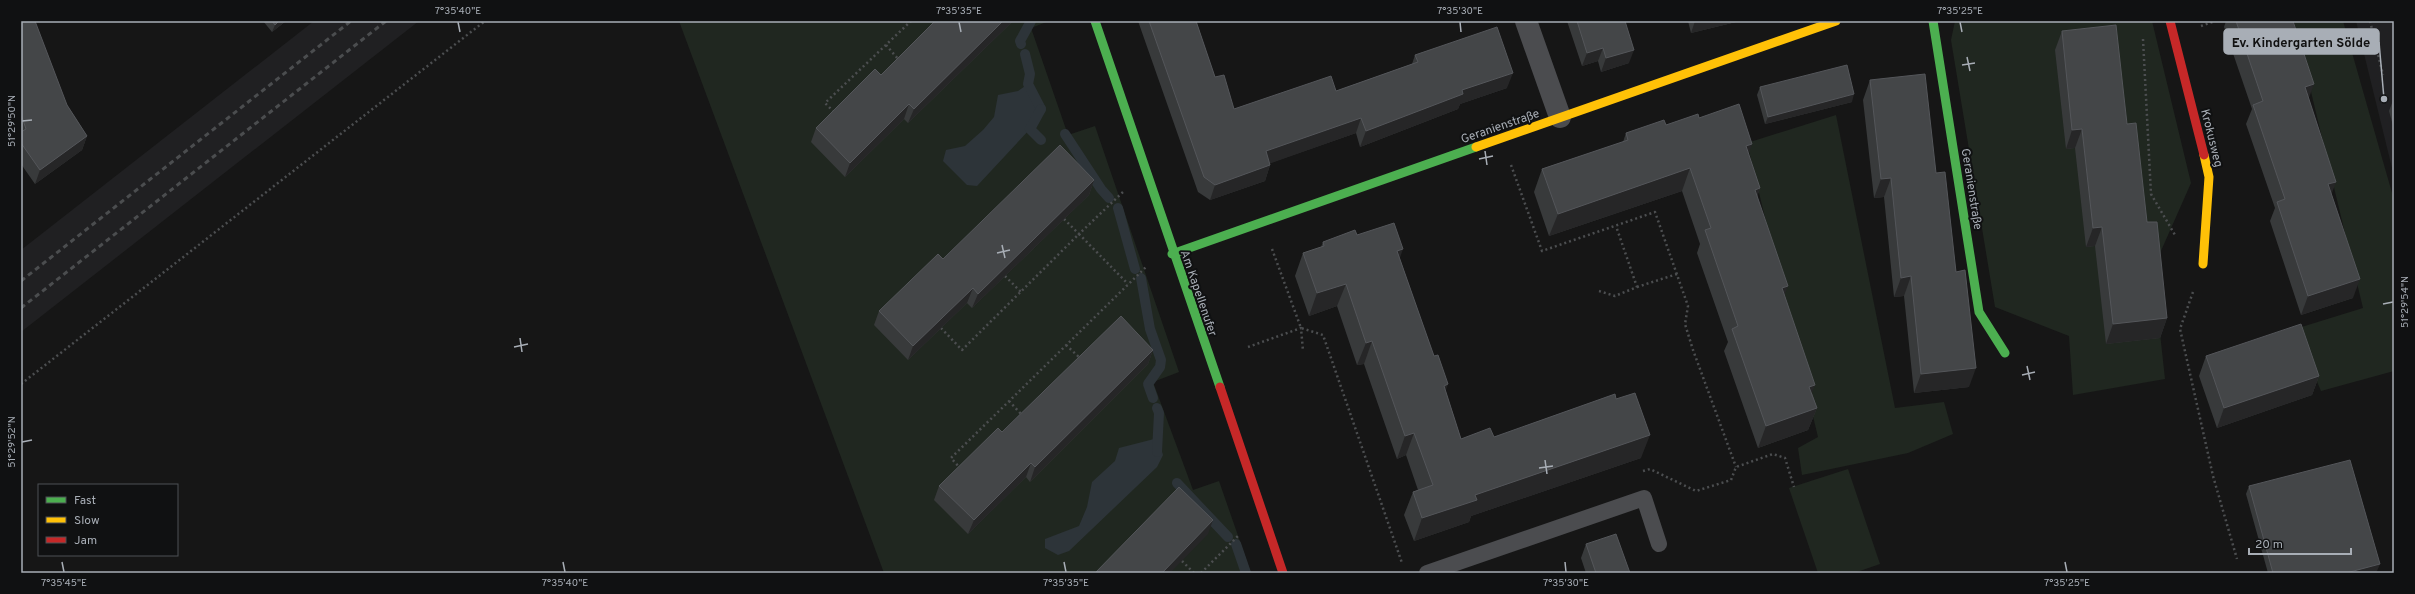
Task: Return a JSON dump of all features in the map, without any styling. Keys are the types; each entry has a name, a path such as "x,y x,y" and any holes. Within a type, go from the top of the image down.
{"street":[{"name":"Am Kapellenufer","path":"1095,21 1171,250 1283,573"},
{"path":"1526,21 1560,117"},
{"name":"Geranienstraße","path":"1171,250 1263,222 1836,21"},
{"name":"Geranienstraße","path":"1933,21 1979,312 2005,353"},
{"name":"Krokusweg","path":"2170,21 2210,177 2203,264"}],"lane":[{"path":"1427,573 1644,498 1659,544"}],"path":[{"path":"21,384 485,21"},
{"path":"838,115 825,103 911,21"},
{"path":"2370,21 2383,75"},
{"path":"2174,36 2142,38 2151,194 2172,231 2203,264 2180,329 2213,476 2237,559"},
{"path":"886,45 902,63"},
{"path":"1501,138 1542,251 1655,212 1688,306 1685,324 1736,467 1731,480 1696,491 1650,468 1636,472 1644,498"},
{"path":"941,328 962,350 1145,171"},
{"path":"1064,219 1128,284"},
{"path":"1263,222 1301,328 1303,351"},
{"path":"1616,226 1638,287"},
{"path":"963,471 951,458 1128,284 1171,250"},
{"path":"1599,291 1615,296 1677,274"},
{"path":"1005,276 1020,292"},
{"path":"1248,347 1301,328 1323,335 1403,566"},
{"path":"1066,345 1083,362"},
{"path":"1009,401 1026,418"},
{"path":"1736,467 1773,454 1785,458 1794,487"},
{"path":"1201,573 1262,512"},
{"path":"1182,561 1194,573"}],"shaded area":[{"path":"314,21 419,21 21,332 21,250"},
{"path":"679,21 1049,21 1031,28 1068,135 1095,126 1179,372 1153,382 1193,490 1219,481 1251,573 884,573"},
{"path":"1955,21 2152,21 2191,183 2153,269 2165,379 2073,395 2069,336 1995,307 1951,40"},
{"path":"2294,21 2343,21 2394,200 2394,371 2321,391 2295,329 2363,308"},
{"path":"2356,21 2394,21 2394,176"},
{"path":"1028,84 1045,107 1030,129 977,186 967,185 943,161 946,150 965,146 983,130 994,117 998,95 1018,91"},
{"path":"1836,115 1895,408 1944,402 1953,434 1908,453 1802,475 1798,448 1818,437 1747,143"},
{"path":"1158,438 1163,455 1157,467 1069,551 1058,555 1045,548 1045,539 1079,526 1087,507 1092,482 1115,461 1119,448"},
{"path":"1848,469 1880,564 1854,573 1818,573 1789,488"}],"building":[{"path":"21,21 35,21 67,105 87,136 40,170 21,143 21,132 26,129 21,114"},
{"path":"272,21 279,21 275,25"},
{"path":"935,21 1003,21 914,109 909,104 850,163 816,128 875,69 881,75"},
{"path":"1149,21 1196,21 1215,77 1224,75 1234,109 1331,76 1336,91 1418,62 1415,55 1497,27 1513,73 1462,90 1463,94 1366,131 1361,118 1266,151 1270,165 1215,185 1204,177"},
{"path":"1577,21 1625,21 1634,50 1606,58 1603,48 1587,53"},
{"path":"2236,21 2293,21 2314,84 2305,87 2336,182 2328,184 2360,279 2308,296 2277,202 2285,199 2253,105 2263,101"},
{"path":"2116,25 2127,124 2136,123 2147,222 2157,222 2167,318 2113,324 2102,227 2093,228 2082,129 2072,130 2062,31"},
{"path":"1847,65 1854,94 1768,117 1760,87"},
{"path":"1925,74 1936,173 1945,172 1956,272 1965,270 1976,368 1921,374 1911,276 1901,278 1891,178 1881,179 1870,80"},
{"path":"1739,104 1752,144 1746,146 1760,188 1755,190 1788,286 1782,288 1815,385 1809,387 1817,408 1766,426 1732,329 1738,326 1705,230 1711,228 1690,168 1558,214 1542,169 1628,140 1626,133 1664,120 1666,125 1698,114 1699,118"},
{"path":"1060,145 1094,180 978,294 973,288 913,346 879,311 938,254 943,259"},
{"path":"1394,223 1403,249 1397,251 1434,356 1438,355 1448,384 1444,386 1461,439 1490,428 1494,437 1615,394 1616,399 1635,393 1650,435 1475,495 1477,500 1422,518 1413,492 1433,485 1414,433 1405,436 1372,341 1366,343 1346,284 1317,293 1303,253 1324,246 1323,242 1355,230 1357,235"},
{"path":"1121,316 1153,350 1035,467 1031,463 974,520 939,486 998,428 1002,432"},
{"path":"2301,324 2319,376 2224,408 2206,356"},
{"path":"2350,460 2380,564 2346,573 2273,573 2249,486"},
{"path":"1179,487 1213,520 1162,573 1095,573"},
{"path":"1616,534 1630,573 1596,573 1586,544"}],"waterway":[{"path":"1021,44 1020,41 1031,21"},
{"path":"1025,54 1030,74 1028,84 1041,109"},
{"path":"1041,109 1030,129 1041,140"},
{"path":"1065,134 1101,189 1109,198"},
{"path":"1118,208 1135,269"},
{"path":"1141,278 1150,329 1161,360 1160,367 1148,384 1153,398"},
{"path":"1157,408 1159,413 1157,452"},
{"path":"1177,483 1228,537"},
{"path":"1236,544 1246,573"}],"railway":[{"path":"21,281 351,21"},
{"path":"21,308 386,21"}],"traffic: fast":[{"path":"1095,21 1220,387"},
{"path":"1933,21 1979,312 2005,353"},
{"path":"1172,254 1476,147"}],"traffic: slow":[{"path":"1476,147 1836,21"},
{"path":"2203,264 2209,177 2204,155"}],"traffic: jam":[{"path":"2170,21 2204,155"},
{"path":"1220,387 1283,573"}],"place":[{"name":"Ev. Kindergarten Sölde","path":"2384,99"}]}
